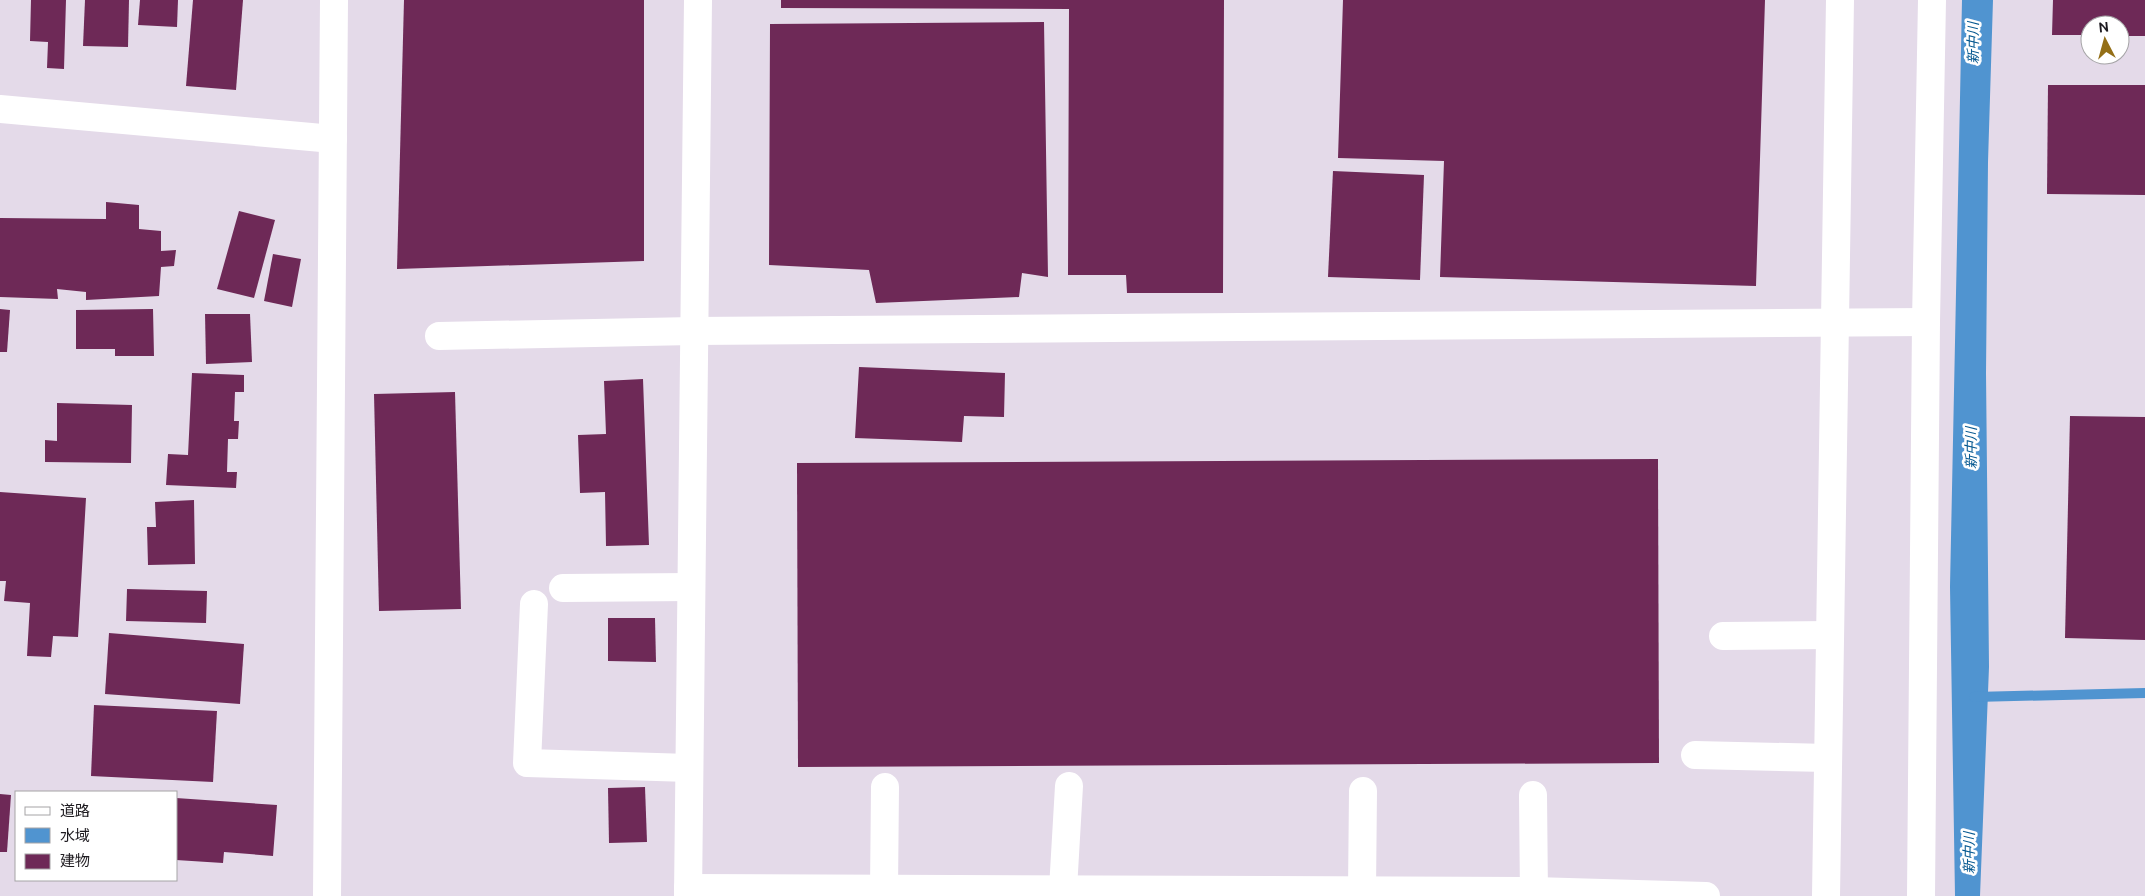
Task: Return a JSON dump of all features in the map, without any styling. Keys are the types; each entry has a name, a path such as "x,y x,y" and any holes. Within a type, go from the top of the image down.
{"street":[{"path":"327,896 334,0"},
{"path":"698,0 688,892 884,889 1362,890 1706,896"},
{"path":"1826,896 1840,0"},
{"path":"1921,896 1926,322 1932,0"},
{"path":"0,109 333,139"},
{"path":"439,336 693,331 1926,322"},
{"path":"563,588 691,587"},
{"path":"534,604 527,763 689,768"},
{"path":"1723,636 1830,635"},
{"path":"1695,755 1828,758"},
{"path":"884,889 885,786"},
{"path":"1063,889 1069,786"},
{"path":"1362,890 1363,791"},
{"path":"1534,795 1534,894"}],"water":[{"name":"新中川","path":"1962,0 1993,0 1988,162 1986,373 1989,667 1980,896 1955,896 1950,587"}],"building":[{"path":"31,0 66,0 64,69 47,68 48,42 30,41"},
{"path":"85,0 129,0 128,47 83,46"},
{"path":"140,0 178,0 177,27 138,25"},
{"path":"193,0 243,0 236,90 186,86"},
{"path":"404,0 644,0 644,261 397,269"},
{"path":"781,0 1224,0 1223,293 1127,293 1126,275 1068,275 1069,9 781,8"},
{"path":"1343,0 1765,0 1756,286 1440,277 1444,161 1338,158"},
{"path":"2053,0 2145,0 2145,36 2130,36 2130,15 2080,15 2080,35 2052,35"},
{"path":"1044,22 1048,277 1022,273 1019,297 876,303 869,270 769,265 770,24"},
{"path":"2048,85 2145,85 2145,195 2047,194"},
{"path":"1333,171 1424,175 1420,280 1328,277"},
{"path":"106,202 139,205 139,229 161,231 161,251 176,250 174,266 161,267 159,296 86,300 86,292 57,289 58,299 0,297 0,218 106,219"},
{"path":"239,211 275,220 254,298 217,289"},
{"path":"273,254 301,259 292,307 264,301"},
{"path":"0,309 10,310 7,352 0,352"},
{"path":"153,309 154,356 115,356 115,349 76,349 76,310"},
{"path":"205,314 250,314 252,362 206,364"},
{"path":"859,367 1005,373 1004,417 964,416 962,442 855,438"},
{"path":"192,373 244,375 244,392 235,392 234,421 239,421 238,439 228,439 227,472 237,472 236,488 166,485 168,454 188,455"},
{"path":"643,379 649,545 606,546 605,492 580,493 578,435 606,434 604,381"},
{"path":"455,392 461,609 379,611 374,394"},
{"path":"57,403 132,405 131,463 45,462 45,440 57,441"},
{"path":"2070,416 2145,417 2145,640 2065,638"},
{"path":"1658,459 1659,763 798,767 797,463"},
{"path":"0,492 86,498 78,637 53,636 51,657 27,656 30,603 4,601 6,581 0,581"},
{"path":"194,500 195,564 148,565 147,527 156,527 155,502"},
{"path":"127,589 207,591 206,623 126,621"},
{"path":"608,618 655,618 656,662 608,661"},
{"path":"109,633 244,644 240,704 105,694"},
{"path":"94,705 217,711 213,782 91,776"},
{"path":"645,787 647,842 609,843 608,788"},
{"path":"0,794 11,795 7,852 0,852"},
{"path":"178,798 277,805 273,856 224,852 223,863 178,860"}],"waterway":[{"path":"1974,697 2145,693"}]}
